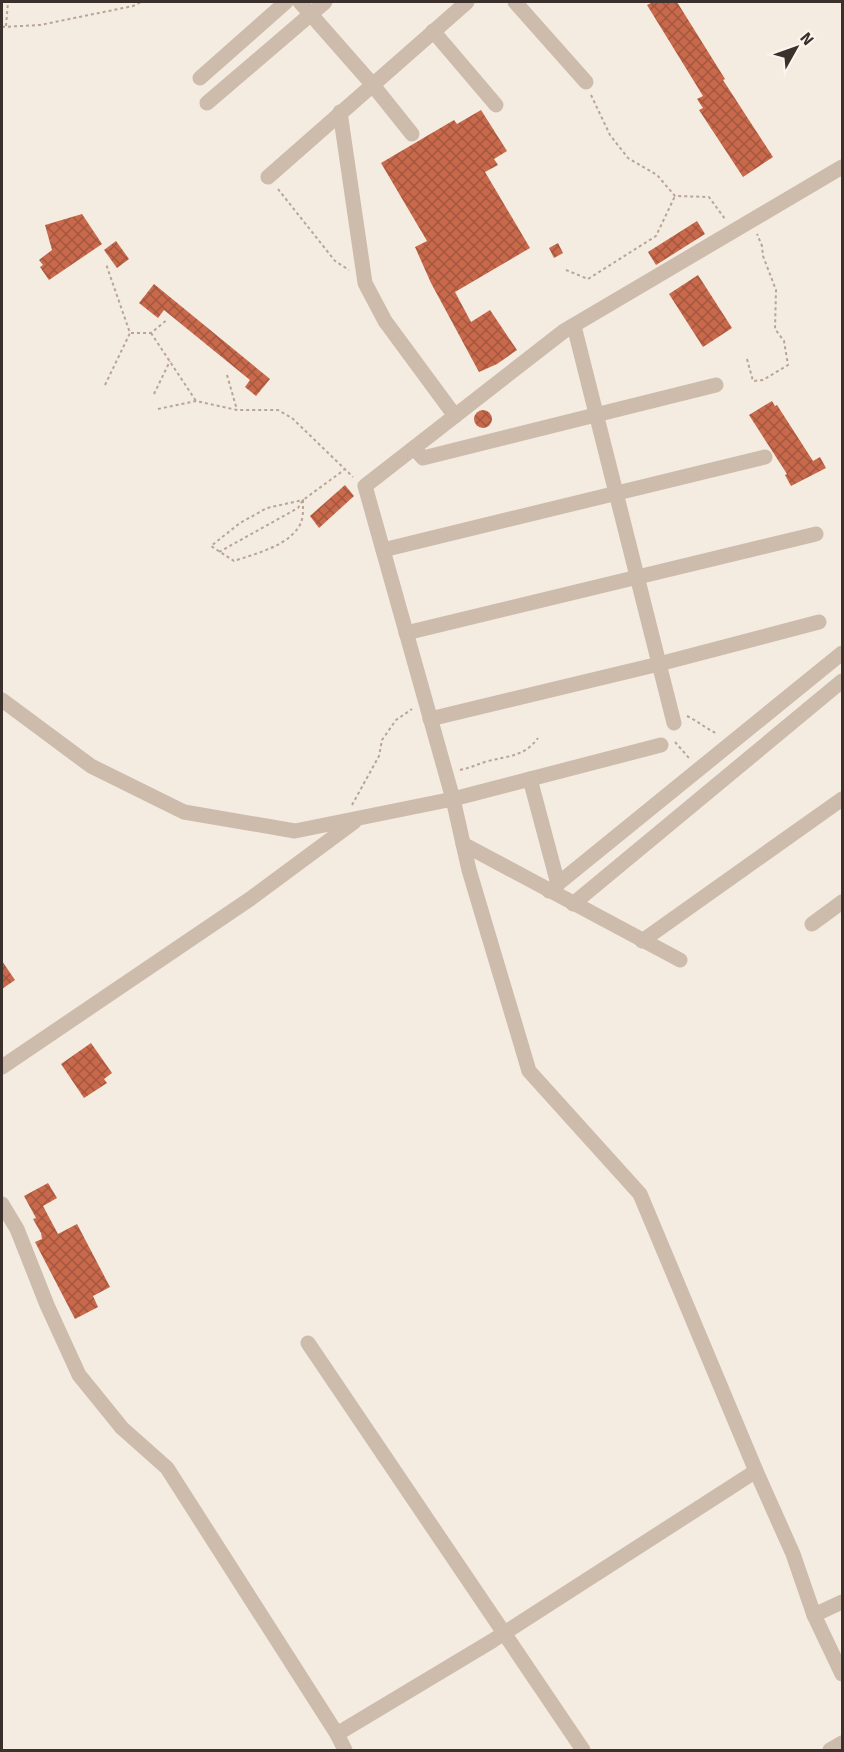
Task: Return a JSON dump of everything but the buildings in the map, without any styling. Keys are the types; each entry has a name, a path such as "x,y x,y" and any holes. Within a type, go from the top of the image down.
{"street":[{"path":"200,78 286,2"},
{"path":"300,2 372,84 412,134"},
{"path":"207,103 325,2"},
{"path":"268,177 467,2"},
{"path":"515,2 586,82"},
{"path":"433,31 496,105"},
{"path":"340,112 366,283 385,321 455,416"},
{"path":"843,167 574,326 365,486 453,799 463,844 529,1071 639,1194 793,1554 814,1615 843,1674"},
{"path":"574,326 673,717"},
{"path":"414,448 423,458 716,385"},
{"path":"383,550 765,457"},
{"path":"406,633 816,534"},
{"path":"429,713 659,664 819,622"},
{"path":"553,888 734,741 840,662"},
{"path":"573,904 843,681"},
{"path":"2,700 91,766 184,812 295,831 453,799 661,745"},
{"path":"530,779 553,888"},
{"path":"642,941 843,799"},
{"path":"2,1067 250,899 358,818"},
{"path":"463,844 553,888 573,904 680,960"},
{"path":"812,924 843,903"},
{"path":"2,1204 17,1229 47,1305 79,1375 122,1428 167,1468 345,1750"},
{"path":"308,1343 583,1750"},
{"path":"337,1734 492,1641 756,1471"},
{"path":"814,1615 843,1602"},
{"path":"830,1750 843,1743"}],"path":[{"path":"8,2 3,27 40,25 133,6 141,2"},
{"path":"586,82 610,135 628,158 657,175 675,195 709,197 734,231"},
{"path":"268,177 335,261 366,283"},
{"path":"566,270 588,279 656,236 675,195"},
{"path":"747,359 753,381 763,380 788,365 784,341 776,329 776,290 762,256 762,246 751,221"},
{"path":"105,385 130,333 106,264"},
{"path":"130,333 151,333 168,319"},
{"path":"151,333 196,401"},
{"path":"154,394 170,361"},
{"path":"227,375 237,410"},
{"path":"159,409 196,401 237,410 278,410 292,418 344,470 303,500 298,508 219,552"},
{"path":"303,500 303,517 298,529 278,544 234,561 211,546 240,523 267,508 303,500"},
{"path":"343,821 379,756 382,740 396,720 411,709 429,713"},
{"path":"699,769 674,741 673,717 689,717 700,722 707,730 734,741"},
{"path":"446,774 512,756 531,748 538,738"}]}
